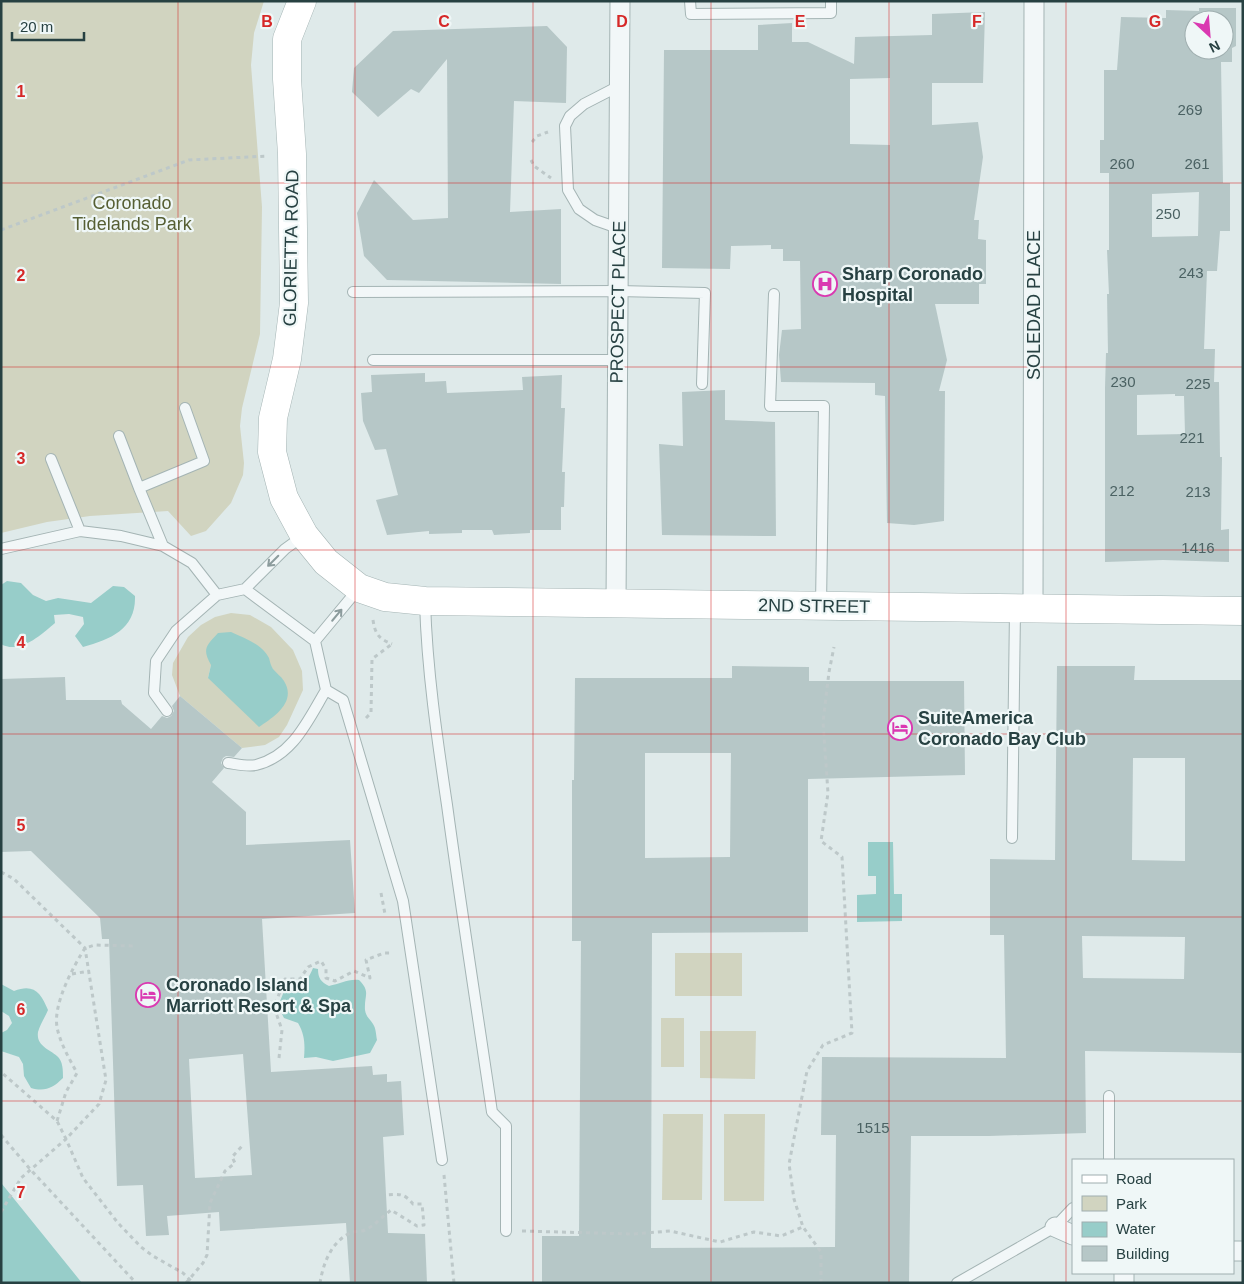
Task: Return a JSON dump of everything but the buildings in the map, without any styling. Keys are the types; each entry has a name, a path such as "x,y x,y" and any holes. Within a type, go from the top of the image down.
{"main road":[{"name":"GLORIETTA ROAD","path":"302,1 287,39 286,79 292,154 294,303 287,359 273,418 272,452 284,498 304,535 326,562 359,588 379,607"},
{"name":"2ND STREET","path":"379,607 425,601 1243,611"}],"street":[{"name":"PROSPECT PLACE","path":"616,604 620,1"},
{"name":"SOLEDAD PLACE","path":"1024,609 1034,1"},
{"path":"1054,1227 1072,1235"}],"lane":[{"path":"690,1 691,14 831,13 831,1"},
{"path":"618,228 595,220 578,209 568,190 565,126 570,116 584,104 620,86"},
{"path":"353,292 618,291 705,293 702,384"},
{"path":"774,294 770,406 824,406 821,606"},
{"path":"373,360 617,360"},
{"path":"139,488 204,461 185,408"},
{"path":"119,436 163,546"},
{"path":"50,460 80,531"},
{"path":"1,549 80,531 121,536 163,546 192,562 217,595"},
{"path":"166,711 154,693 156,661 176,631 217,595 245,589 285,549 304,535"},
{"path":"315,641 359,588"},
{"path":"228,763 254,766 276,757 295,741 326,690 315,641 245,589"},
{"path":"425,601 426,644 432,696 472,986 492,1112 506,1126 506,1231"},
{"path":"1012,838 1024,609"},
{"path":"326,690 343,700 403,901 442,1160"},
{"path":"1109,1096 1109,1159"},
{"path":"957,1283 1054,1227 1072,1209"}],"path":[{"path":"1,230 189,160 292,154"},
{"path":"379,607 374,632 380,640 392,644"},
{"path":"821,1283 821,1252 803,1227 794,1199 789,1164 807,1072 823,1045 852,1033 842,856 821,841 828,793 823,722 834,647"},
{"path":"1,872 14,879 85,948 106,1080 99,1104 66,1138 21,1178 1,1212"},
{"path":"57,1121 66,1092 77,1072 65,1051 57,1026 58,1004 85,948 95,945 136,946"},
{"path":"278,1058 282,1030 274,1007 285,979 300,979 308,967 321,961 326,969 326,978 335,981 354,971 370,978 366,960 384,953 395,952"},
{"path":"72,974 89,971"},
{"path":"1,1072 57,1121 83,1178 118,1223 141,1247 190,1279 193,1283"},
{"path":"1,1135 136,1283"},
{"path":"186,1283 203,1263 207,1255 210,1203 225,1171 235,1163 232,1158 243,1145"},
{"path":"442,1160 454,1283"},
{"path":"320,1283 322,1269 340,1239 352,1232 366,1230 391,1210 417,1226 424,1225 422,1204 413,1204 402,1194 386,1195"},
{"path":"506,1231 632,1234 670,1231 720,1242 754,1232 781,1236 803,1227"}],"green space":[{"name":"Coronado Tidelands Park","path":"1,1 264,1 254,33 251,65 262,207 260,334 242,408 240,426 244,463 243,475 231,503 206,531 191,536 168,511 90,516 47,522 1,533"},
{"path":"231,613 250,615 271,627 293,650 302,671 303,690 287,725 279,737 265,745 242,748 180,696 172,675 173,663 188,637 201,625 215,617","holes":["252,643 263,651 273,669 283,680 208,678 211,665"]},
{"path":"675,953 742,953 742,996 675,996"},
{"path":"661,1018 684,1018 684,1067 661,1067"},
{"path":"700,1031 756,1031 755,1079 700,1078"},
{"path":"663,1114 703,1114 702,1200 662,1200"},
{"path":"724,1114 765,1114 764,1201 724,1201"}],"water":[{"path":"7,581 21,583 33,595 46,601 58,598 91,603 113,586 124,587 135,596 134,607 131,617 120,631 93,644 83,647 75,636 84,624 83,617 69,614 54,615 55,623 30,642 16,647 8,647 1,644 1,585"},
{"path":"231,632 252,642 266,653 273,669 283,679 287,689 288,696 282,708 259,727 208,678 211,665 206,651 208,645 218,633"},
{"path":"868,842 893,842 894,894 902,894 902,921 857,922 857,895 876,894 876,876 868,876"},
{"path":"313,968 318,969 320,979 329,986 355,980 359,980 363,984 366,991 365,1005 367,1016 374,1026 377,1040 370,1053 333,1061 316,1057 304,1058 304,1040 298,1023 284,1018 278,1006 285,989 307,980"},
{"path":"1,984 14,991 27,988 36,991 48,1010 38,1032 39,1041 59,1058 63,1069 63,1078 52,1087 40,1090 31,1088 24,1076 23,1064 19,1057 1,1051 1,1033 7,1030 12,1023 9,1016 1,1011"},
{"path":"2,1184 82,1283 1,1283"}],"place":[{"name":"Sharp Coronado Hospital","path":"825,284"},
{"name":"SuiteAmerica Coronado Bay Club","path":"900,728"},
{"name":"Coronado Island Marriott Resort & Spa","path":"148,995"}]}
